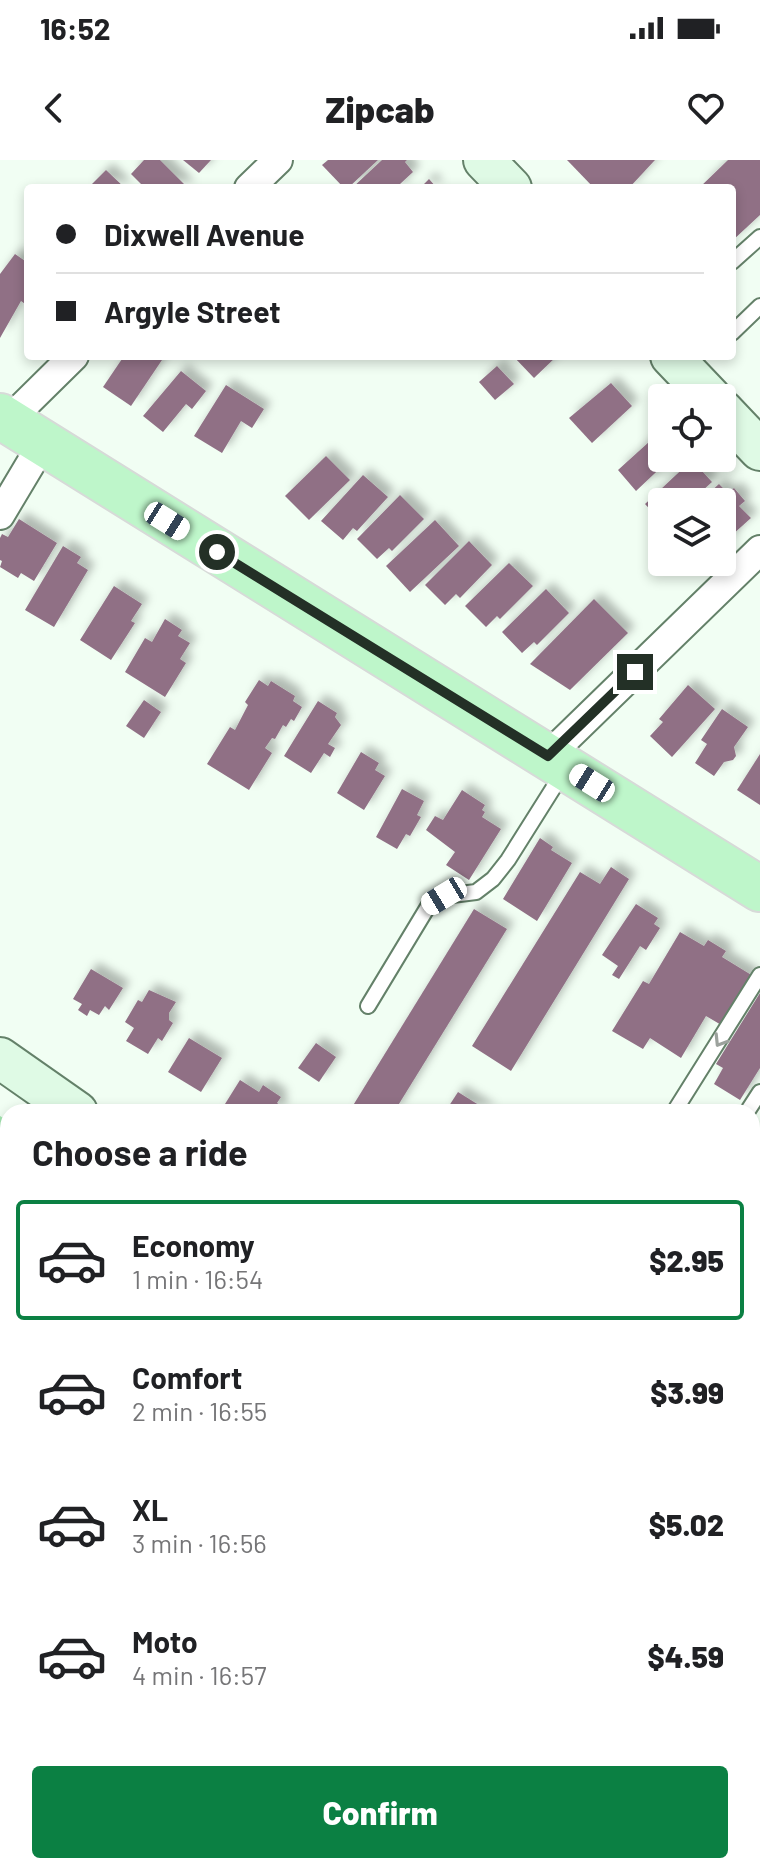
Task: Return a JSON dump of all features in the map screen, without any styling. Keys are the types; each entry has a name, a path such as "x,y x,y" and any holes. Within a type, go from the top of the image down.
{"main road":[{"path":"484,160 507,184"},
{"path":"736,425 760,450"},
{"path":"17,427 760,889"},
{"path":"0,1058 66,1104"}],"street":[{"path":"253,184 278,160"},
{"path":"0,515 17,427 71,360"},
{"path":"557,761 760,550"}],"lane":[{"path":"736,258 760,237"},
{"path":"736,329 760,306"},
{"path":"368,1006 429,905 444,896 476,892 493,879 508,860 557,761"},
{"path":"679,1104 760,975"}],"building":[{"path":"144,160 160,160 184,184 141,184 131,174"},
{"path":"183,160 211,160 199,173"},
{"path":"328,160 378,160 352,184 340,184 322,165"},
{"path":"382,160 407,160 405,162 413,172 400,184 356,184"},
{"path":"567,160 655,160 633,184 590,184"},
{"path":"728,160 760,160 760,215 736,237 736,184 703,184"},
{"path":"106,170 121,184 92,184"},
{"path":"15,254 24,260 24,303 21,301 0,338 0,274"},
{"path":"121,360 162,360 131,406 103,387"},
{"path":"517,360 553,360 534,378"},
{"path":"497,366 514,384 495,400 479,382"},
{"path":"181,371 206,391 192,409 186,404 163,432 143,416"},
{"path":"611,383 632,406 592,443 569,418"},
{"path":"226,385 264,409 252,428 241,421 222,453 194,436"},
{"path":"648,443 648,472 656,472 636,491 618,470"},
{"path":"326,456 350,480 309,520 285,496"},
{"path":"679,472 703,472 712,482 705,488 662,488"},
{"path":"363,475 388,497 357,531 353,528 343,540 321,521"},
{"path":"736,490 745,501 739,506 751,518 736,531"},
{"path":"400,495 424,519 392,551 389,548 377,559 357,539"},
{"path":"19,519 57,543 34,581 21,573 18,578 0,567 0,538 2,534 8,537"},
{"path":"435,520 459,546 410,592 386,566"},
{"path":"469,541 492,565 460,598 456,594 445,605 425,585"},
{"path":"63,546 81,557 77,563 88,570 54,627 25,610"},
{"path":"509,563 533,586 500,619 497,616 486,627 465,606"},
{"path":"114,586 142,604 131,621 135,623 111,660 80,640"},
{"path":"546,589 569,613 537,645 534,642 522,653 502,632"},
{"path":"594,599 628,633 570,690 530,664"},
{"path":"165,619 182,630 178,636 190,643 180,659 186,663 165,697 125,672 145,638 152,642"},
{"path":"259,680 268,686 271,681 295,696 293,701 302,707 294,721 291,719 286,727 283,725 265,748 272,753 249,790 207,764 230,727 235,730 248,705 245,702"},
{"path":"688,685 715,709 672,757 650,736 663,722 659,719"},
{"path":"144,700 161,712 144,738 126,726"},
{"path":"318,701 337,713 335,717 341,725 328,744 335,748 330,757 324,753 311,773 284,756"},
{"path":"722,709 748,727 734,747 736,756 724,762 714,776 695,763 707,744 701,740"},
{"path":"361,752 379,763 375,770 385,776 364,810 337,793"},
{"path":"760,754 760,805 737,790"},
{"path":"402,789 424,801 417,815 421,817 410,836 406,834 397,849 376,837"},
{"path":"462,790 485,805 482,817 501,829 469,880 446,865 455,852 426,830 435,816 443,820"},
{"path":"540,838 553,847 551,850 572,863 537,921 503,899"},
{"path":"611,867 629,879 511,1071 472,1046 580,872 600,884"},
{"path":"636,904 658,918 654,924 660,928 646,950 640,946 619,979 612,975 618,966 602,955"},
{"path":"474,909 507,929 399,1104 354,1104"},
{"path":"680,932 704,946 708,940 726,951 722,957 753,976 723,1026 706,1016 681,1058 650,1038 643,1049 612,1031 643,981 649,984"},
{"path":"91,969 123,988 109,1010 105,1006 99,1015 90,1010 87,1016 78,1010 82,1004 73,999"},
{"path":"149,990 176,1002 169,1013 169,1020 173,1023 162,1041 158,1038 148,1054 126,1041 134,1028 125,1022 138,1000 142,1002"},
{"path":"760,993 760,1068 740,1100 714,1084 723,1068 716,1064"},
{"path":"189,1038 222,1058 201,1092 168,1072"},
{"path":"316,1043 336,1057 319,1082 298,1068"},
{"path":"240,1080 259,1092 263,1085 281,1097 279,1104 225,1104"},
{"path":"458,1092 477,1104 450,1104"}],"route":[{"path":"217,552 548,756 635,672"}]}
